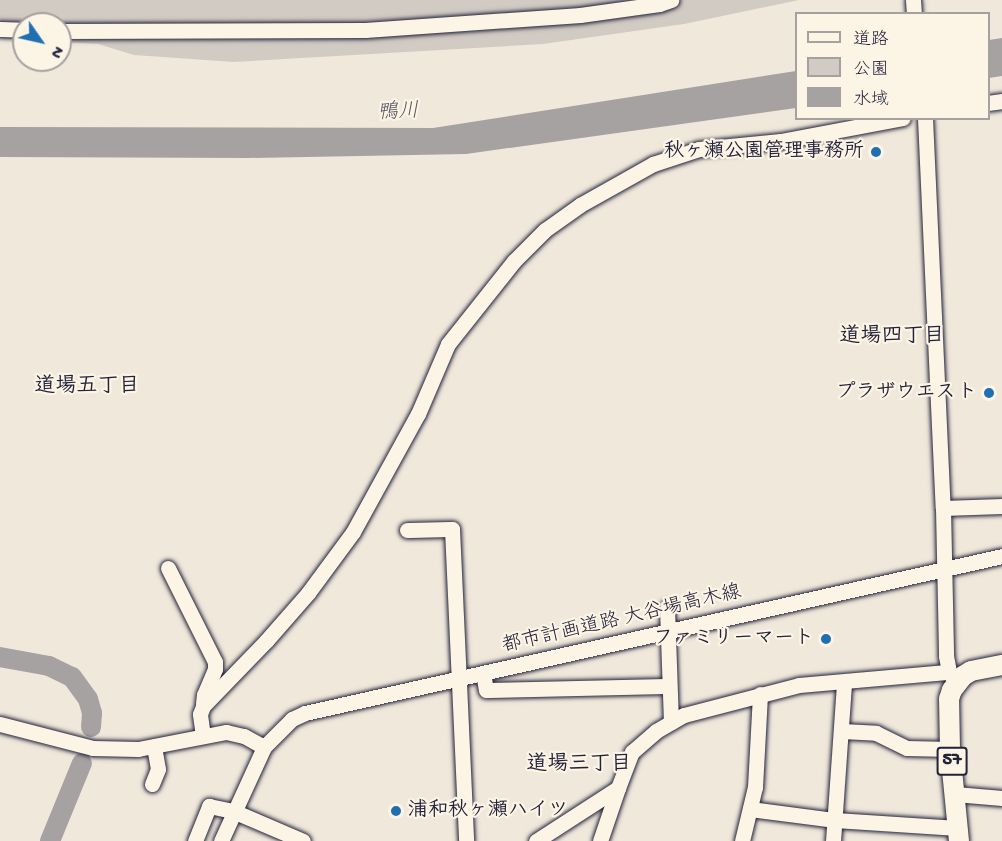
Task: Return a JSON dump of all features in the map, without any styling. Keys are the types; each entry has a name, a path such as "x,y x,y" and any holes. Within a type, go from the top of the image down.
{"main road":[{"path":"953,677 1002,665"},
{"name":"57","path":"953,677 949,699 950,749 959,835"}],"street":[{"path":"72,31 365,30 570,16 659,4 671,0"},
{"path":"203,706 266,641 308,593 352,532 418,414 448,344 514,261 545,230 580,205 653,164 700,149 781,141 892,120"},
{"path":"600,841 632,752 671,722 684,715 799,685 953,677 944,570 943,508 949,480 925,120"},
{"path":"943,508 1002,506"},
{"path":"407,530 452,529 466,841"},
{"name":"都市計画道路 大谷場高木線","path":"221,841 264,747 285,725 305,713 1002,556"},
{"path":"168,568 215,662 215,669 204,695 200,714 203,736"},
{"path":"667,608 671,722"},
{"path":"483,673 486,690 669,686"},
{"path":"833,841 844,682"},
{"path":"742,841 755,787 760,694"},
{"path":"0,724 93,748 154,746 234,732 264,747"},
{"path":"842,731 876,733 908,748 950,749"},
{"path":"152,784 158,769 154,746"},
{"path":"537,841 618,788"},
{"path":"955,794 1002,798"},
{"path":"195,841 209,806 233,811 303,841"},
{"path":"750,809 959,835"}],"green space":[{"path":"0,0 799,0 684,24 543,44 234,62 134,55 98,44 72,43 72,12 12,12 12,39 0,38"}],"water":[{"path":"1002,38 1002,76 990,78 990,40"},
{"path":"795,71 795,108 466,154 249,158 0,157 0,127 433,128"}],"waterway":[{"path":"0,657 49,666 72,677 88,699 92,713 91,727"},
{"path":"50,841 82,763"}],"place":[{"name":"秋ヶ瀬公園管理事務所","path":"876,152"},
{"name":"プラザウエスト","path":"989,393"},
{"name":"ファミリーマート","path":"826,639"},
{"name":"浦和秋ヶ瀬ハイツ","path":"396,811"}],"district":[{"name":"道場四丁目","path":"892,338"},
{"name":"道場五丁目","path":"87,388"},
{"name":"道場三丁目","path":"579,766"}],"water label":[{"name":"鴨川","path":"398,114"}]}
